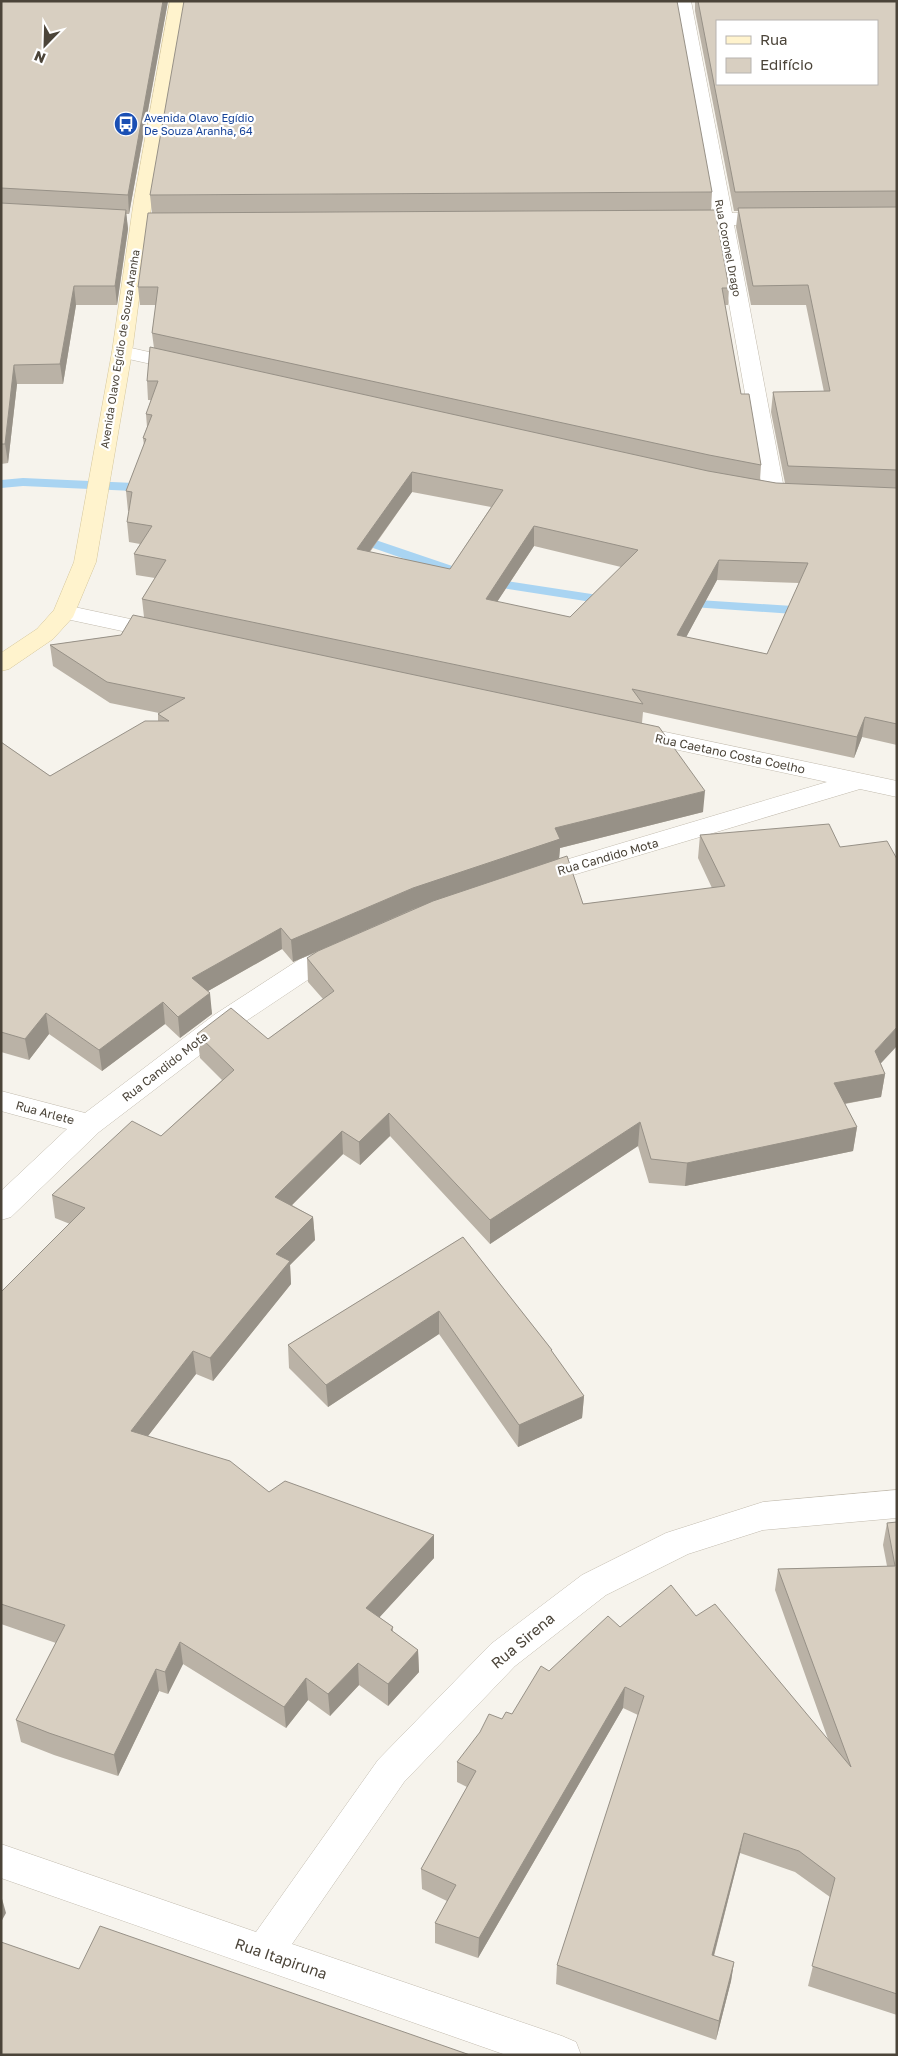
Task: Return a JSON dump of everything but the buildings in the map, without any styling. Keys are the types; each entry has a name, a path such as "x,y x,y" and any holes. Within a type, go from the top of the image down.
{"main road":[{"name":"Avenida Olavo Egídio de Souza Aranha","path":"1,664 45,634 65,612 85,562 122,352 140,222 178,1"}],"street":[{"name":"Rua Coronel Drago","path":"683,1 774,493"},
{"path":"663,219 790,218"},
{"path":"122,352 210,372"},
{"path":"65,612 181,637"},
{"name":"Rua Caetano Costa Coelho","path":"607,728 897,789"},
{"name":"Rua Candido Mota","path":"510,887 859,782"},
{"name":"Rua Candido Mota","path":"1,1209 89,1126 224,1022 309,966 362,944"},
{"name":"Rua Arlete","path":"1,1101 89,1126"},
{"name":"Rua Sirena","path":"264,1953 391,1772 503,1655 594,1585 678,1543 763,1516 897,1504"},
{"name":"Rua Itapiruna","path":"1,1860 562,2055"}],"waterway":[{"path":"1,484 23,482 134,487 149,490"},
{"path":"355,537 459,573"},
{"path":"487,582 611,601"},
{"path":"683,603 808,611"}],"place":[{"name":"Avenida Olavo Egídio De Souza Aranha, 64","path":"126,124"}]}
